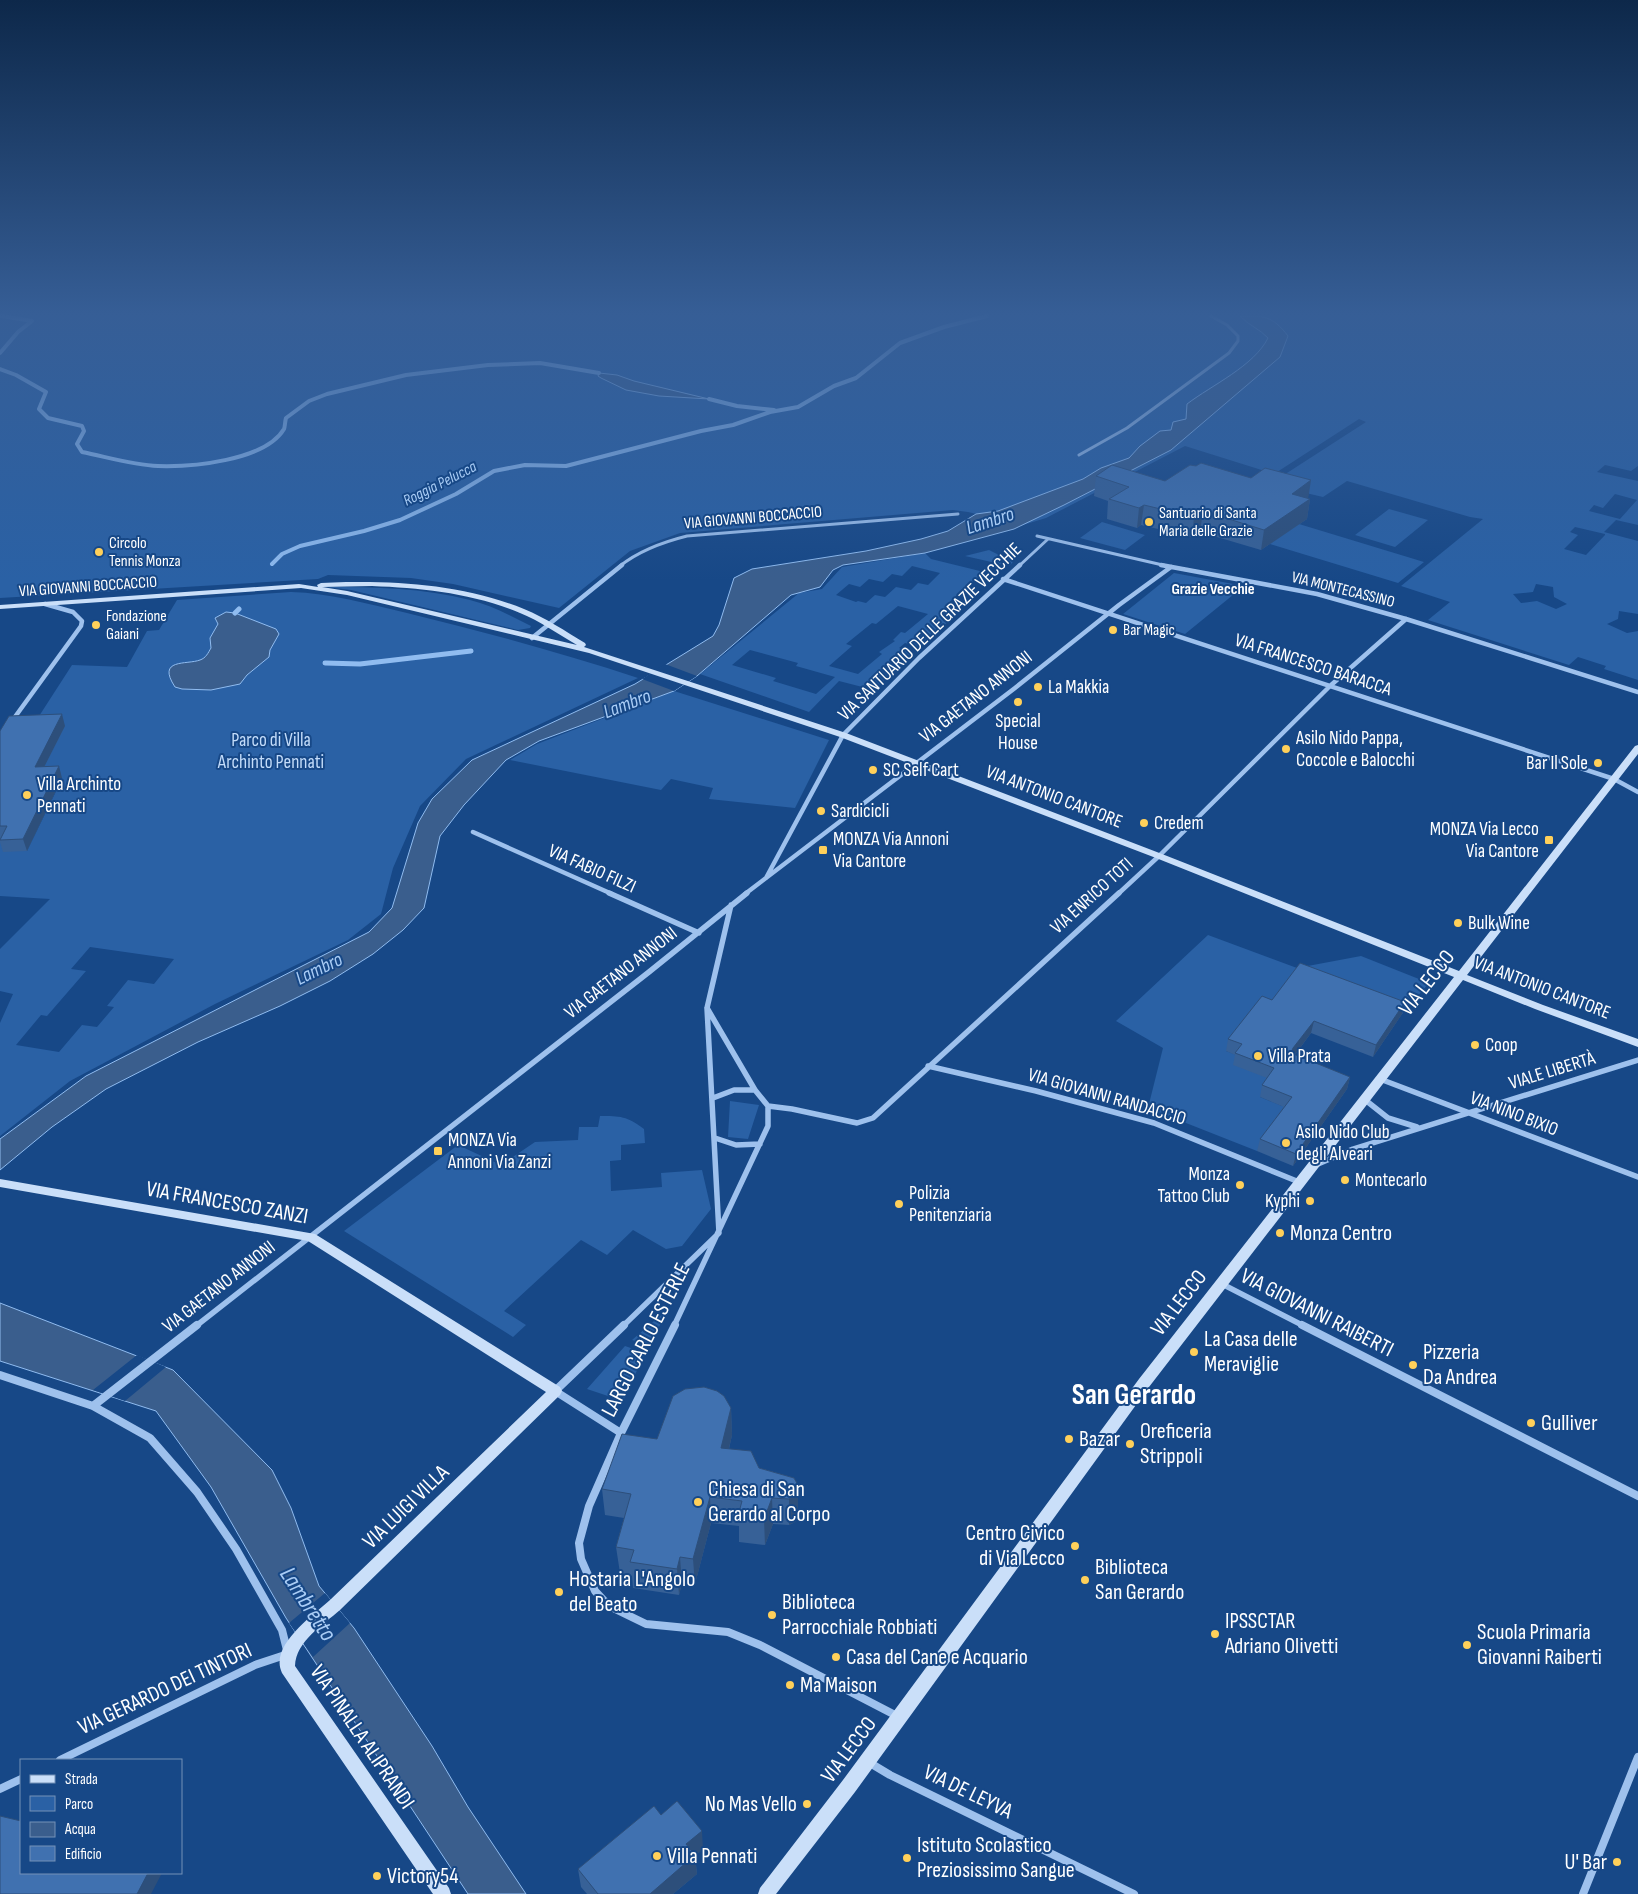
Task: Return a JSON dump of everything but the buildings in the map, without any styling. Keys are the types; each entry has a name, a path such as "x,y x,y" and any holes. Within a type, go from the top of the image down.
{"main road":[{"name":"VIA GIOVANNI BOCCACCIO","path":"0,607 345,584 439,589 482,598 522,611 591,650"},
{"name":"VIA GIOVANNI BOCCACCIO","path":"299,586 347,593 532,638 591,650"},
{"name":"VIA ANTONIO CANTORE","path":"591,650 843,735 1638,1043"},
{"name":"VIA LECCO","path":"766,1894 900,1717 1144,1383 1638,748"},
{"name":"VIA FRANCESCO ZANZI","path":"0,1183 310,1236 555,1391"},
{"name":"VIA LUIGI VILLA","path":"288,1654 300,1638 555,1391"},
{"name":"VIA PINALLA ALIPRANDI","path":"288,1654 287,1668 443,1894"}],"street":[{"path":"1080,455 1127,428 1159,404"},
{"name":"VIA GIOVANNI BOCCACCIO","path":"532,638 631,557 646,548 687,536 958,514"},
{"name":"VIA MONTECASSINO","path":"1037,536 1171,567 1317,594 1406,619 1638,692"},
{"name":"VIA SANTUARIO DELLE GRAZIE VECCHIE","path":"764,881 843,735 919,658 1048,539"},
{"name":"VIA GAETANO ANNONI","path":"93,1406 699,933 731,905 1171,567"},
{"name":"VIA FRANCESCO BARACCA","path":"1003,579 1614,779 1638,792"},
{"path":"8,726 81,626 82,621 73,612 45,604"},
{"name":"VIA ENRICO TOTI","path":"768,1106 792,1109 856,1123 873,1118 1159,856 1330,686 1406,619"},
{"name":"VIA FABIO FILZI","path":"473,832 699,933"},
{"name":"LARGO CARLO ESTERLE","path":"731,905 707,1008 715,1138 718,1233 555,1391 621,1433 662,1352 760,1144 768,1126 768,1106"},
{"path":"707,1008 755,1090 768,1106"},
{"name":"VIALE LIBERTÀ","path":"1311,1167 1344,1152 1466,1112 1638,1060"},
{"name":"VIA GIOVANNI RANDACCIO","path":"928,1066 1036,1090 1154,1123 1300,1182"},
{"name":"VIA NINO BIXIO","path":"1380,1079 1638,1177"},
{"path":"713,1098 742,1088 755,1090"},
{"path":"1364,1098 1379,1114 1393,1122 1418,1128"},
{"path":"715,1138 724,1144 742,1146 760,1144"},
{"name":"VIA GIOVANNI RAIBERTI","path":"1221,1283 1638,1496"},
{"name":"VIA PINALLA ALIPRANDI","path":"0,1375 93,1406 150,1438 197,1492 236,1549 282,1630 288,1654"},
{"path":"621,1433 589,1506 579,1542 582,1559 595,1591 609,1606 646,1624 728,1632 760,1644 900,1717"},
{"name":"VIA GERARDO DEI TINTORI","path":"62,1759 255,1665 288,1654"},
{"path":"1583,1894 1638,1757"},
{"name":"VIA DE LEYVA","path":"867,1761 899,1779 1134,1894"},
{"path":"0,1789 20,1779"}],"green space":[{"path":"0,404 1638,404 1638,466 1631,471 1605,465 1597,472 1638,481 1638,525 1616,520 1604,532 1638,541 1638,614 1619,611 1618,619 1607,624 1627,633 1638,631 1638,680 1604,669 1606,666 1578,657 1569,665 1428,620 1450,602 1401,586 1483,519 1470,517 1347,481 1323,497 1276,486 1273,482 1366,422 1359,419 1274,474 1185,446 1046,518 1023,525 953,510 680,533 630,551 559,608 453,584 411,578 328,575 318,579 0,598","holes":["1615,494 1637,500 1620,519 1589,511 1594,505 1603,508","1575,527 1605,534 1605,535 1586,555 1564,549 1578,535 1570,532","1536,584 1553,587 1554,597 1567,604 1556,609 1537,601 1521,603 1513,594 1533,592"]},
{"path":"1389,509 1428,520 1395,547 1355,535"},
{"path":"1102,522 1145,535 1125,550 1080,538"},
{"path":"1299,524 1424,562 1398,583 1270,544"},
{"path":"989,550 1013,562 1009,566 965,556"},
{"path":"925,553 931,559 984,572 946,605 962,609 920,647 905,643 899,648 913,653 874,690 839,681 809,712 700,674 799,593 822,589 842,567","holes":["912,566 940,573 928,585 918,583 911,590 896,587 885,597 875,595 866,603 856,602 836,595 849,584 860,587 869,579 883,582 892,574 902,576","898,606 928,614 905,633 901,632 893,640 895,641 879,652 882,654 858,674 829,666 852,646 846,644 872,623 876,624","750,650 798,663 796,666 835,677 816,694 773,681 776,678 732,665"]},
{"path":"1174,573 1244,586 1185,634 1123,614"},
{"path":"327,587 399,589 453,596 486,605 531,626 530,628 518,630 351,590"},
{"name":"Parco di Villa Archinto Pennati","path":"291,592 335,597 494,635 638,678 466,759 420,806 393,868 381,914 348,940 215,1004 70,1081 0,1136 0,1023 13,994 0,991 0,949 50,899 0,896 0,838 10,838 27,851 62,779 38,779 32,727 72,665 127,667 147,631 159,630 177,600","holes":["90,947 174,959 154,984 128,980 107,1006 114,1007 97,1027 82,1025 59,1052 16,1045 41,1015 47,1016 86,971 71,969"]},
{"path":"674,691 829,740 795,808 709,799 713,788 671,779 661,790 510,760 537,744"},
{"path":"1208,935 1297,968 1361,956 1429,983 1402,1014 1226,1051 1239,1056 1272,1080 1260,1097 1282,1106 1298,1084 1279,1121 1257,1151 1148,1108 1163,1048 1116,1021"},
{"path":"730,1101 759,1105 748,1139 728,1137"},
{"path":"600,1116 623,1118 633,1121 644,1129 645,1143 621,1145 621,1160 610,1161 611,1191 662,1187 661,1173 702,1170 711,1209 682,1246 666,1249 633,1230 607,1255 581,1240 504,1311 526,1325 513,1337 344,1231 458,1145 501,1165 535,1142 578,1140 579,1127 598,1127"},
{"path":"668,1309 650,1345 632,1340"},
{"path":"625,1346 645,1353 623,1401 587,1389"}],"water":[{"name":"Lambro","path":"1187,404 1224,404 1171,450 1014,529 925,553 843,565 833,570 820,587 791,595 697,676 674,691 539,741 506,760 464,805 440,836 424,908 403,930 373,954 330,981 280,1006 198,1042 106,1089 52,1127 0,1170 0,1139 86,1076 369,932 392,908 418,823 432,799 472,760 635,684 713,636 719,625 734,578 752,569 866,551 948,531 976,514 998,511 1083,479 1101,468 1129,458 1140,446 1160,431 1171,430 1173,422 1186,419"},
{"path":"226,612 235,613 276,629 279,634 270,650 269,657 247,675 240,684 211,690 175,687 170,678 169,671 171,667 175,664 200,660 205,657 211,648 210,638 218,624 215,618"},
{"name":"Lambretto","path":"0,1303 173,1370 272,1470 291,1508 319,1586 354,1628 526,1894 468,1894 286,1618 211,1487 156,1411 0,1361"}],"pier":[{"path":"665,664 697,676 674,691 642,679"},
{"path":"137,1355 166,1367 125,1401 93,1390"},
{"path":"325,1593 350,1623 313,1657 289,1623"}],"waterway":[{"path":"41,404 39,409 48,418 82,426 84,431 77,444 82,452 158,466 189,465 226,460 261,448 274,440 284,429 286,418 304,404"},
{"path":"731,404 774,410"},
{"name":"Roggia Pelucca","path":"272,564 282,554 300,546 364,531 400,520 456,494 494,471 525,465 566,466 701,431 733,425 770,412 798,407 802,404"},
{"name":"Roggia Pelucca","path":"235,613 239,609"},
{"path":"325,663 360,664 471,651"}],"place":[{"name":"Santuario di Santa Maria delle Grazie","path":"1149,522"},
{"name":"Circolo Tennis Monza","path":"99,552"},
{"name":"Fondazione Gaiani","path":"96,625"},
{"name":"Bar Magic","path":"1113,630"},
{"name":"La Makkia","path":"1038,687"},
{"name":"Special House","path":"1018,702"},
{"name":"Asilo Nido Pappa, Coccole e Balocchi","path":"1286,749"},
{"name":"Bar Il Sole","path":"1598,763"},
{"name":"SC Self Cart","path":"873,770"},
{"name":"Villa Archinto Pennati","path":"27,795"},
{"name":"Sardicicli","path":"821,811"},
{"name":"Credem","path":"1144,823"},
{"name":"MONZA Via Lecco Via Cantore","path":"1549,840"},
{"name":"MONZA Via Annoni Via Cantore","path":"823,850"},
{"name":"Bulk Wine","path":"1458,923"},
{"name":"Coop","path":"1475,1045"},
{"name":"Villa Prata","path":"1258,1056"},
{"name":"Asilo Nido Club degli Alveari","path":"1286,1143"},
{"name":"MONZA Via Annoni Via Zanzi","path":"438,1151"},
{"name":"Montecarlo","path":"1345,1180"},
{"name":"Monza Tattoo Club","path":"1240,1185"},
{"name":"Kyphi","path":"1310,1201"},
{"name":"Polizia Penitenziaria","path":"899,1204"},
{"name":"Monza Centro","path":"1280,1233"},
{"name":"La Casa delle Meraviglie","path":"1194,1352"},
{"name":"Pizzeria Da Andrea","path":"1413,1365"},
{"name":"Gulliver","path":"1531,1423"},
{"name":"Bazar","path":"1069,1439"},
{"name":"Oreficeria Strippoli","path":"1130,1444"},
{"name":"Chiesa di San Gerardo al Corpo","path":"698,1502"},
{"name":"Centro Civico di Via Lecco","path":"1075,1546"},
{"name":"Biblioteca San Gerardo","path":"1085,1580"},
{"name":"Hostaria L'Angolo del Beato","path":"559,1592"},
{"name":"Biblioteca Parrocchiale Robbiati","path":"772,1615"},
{"name":"IPSSCTAR Adriano Olivetti","path":"1215,1634"},
{"name":"Scuola Primaria Giovanni Raiberti","path":"1467,1645"},
{"name":"Casa del Cane e Acquario","path":"836,1657"},
{"name":"Ma Maison","path":"790,1685"},
{"name":"No Mas Vello","path":"807,1804"},
{"name":"Villa Pennati","path":"657,1856"},
{"name":"Istituto Scolastico Preziosissimo Sangue","path":"907,1858"},
{"name":"U' Bar","path":"1617,1862"},
{"name":"Victory54","path":"377,1876"}],"district":[{"name":"Grazie Vecchie","path":"1213,589"},
{"name":"San Gerardo","path":"1134,1395"}]}
